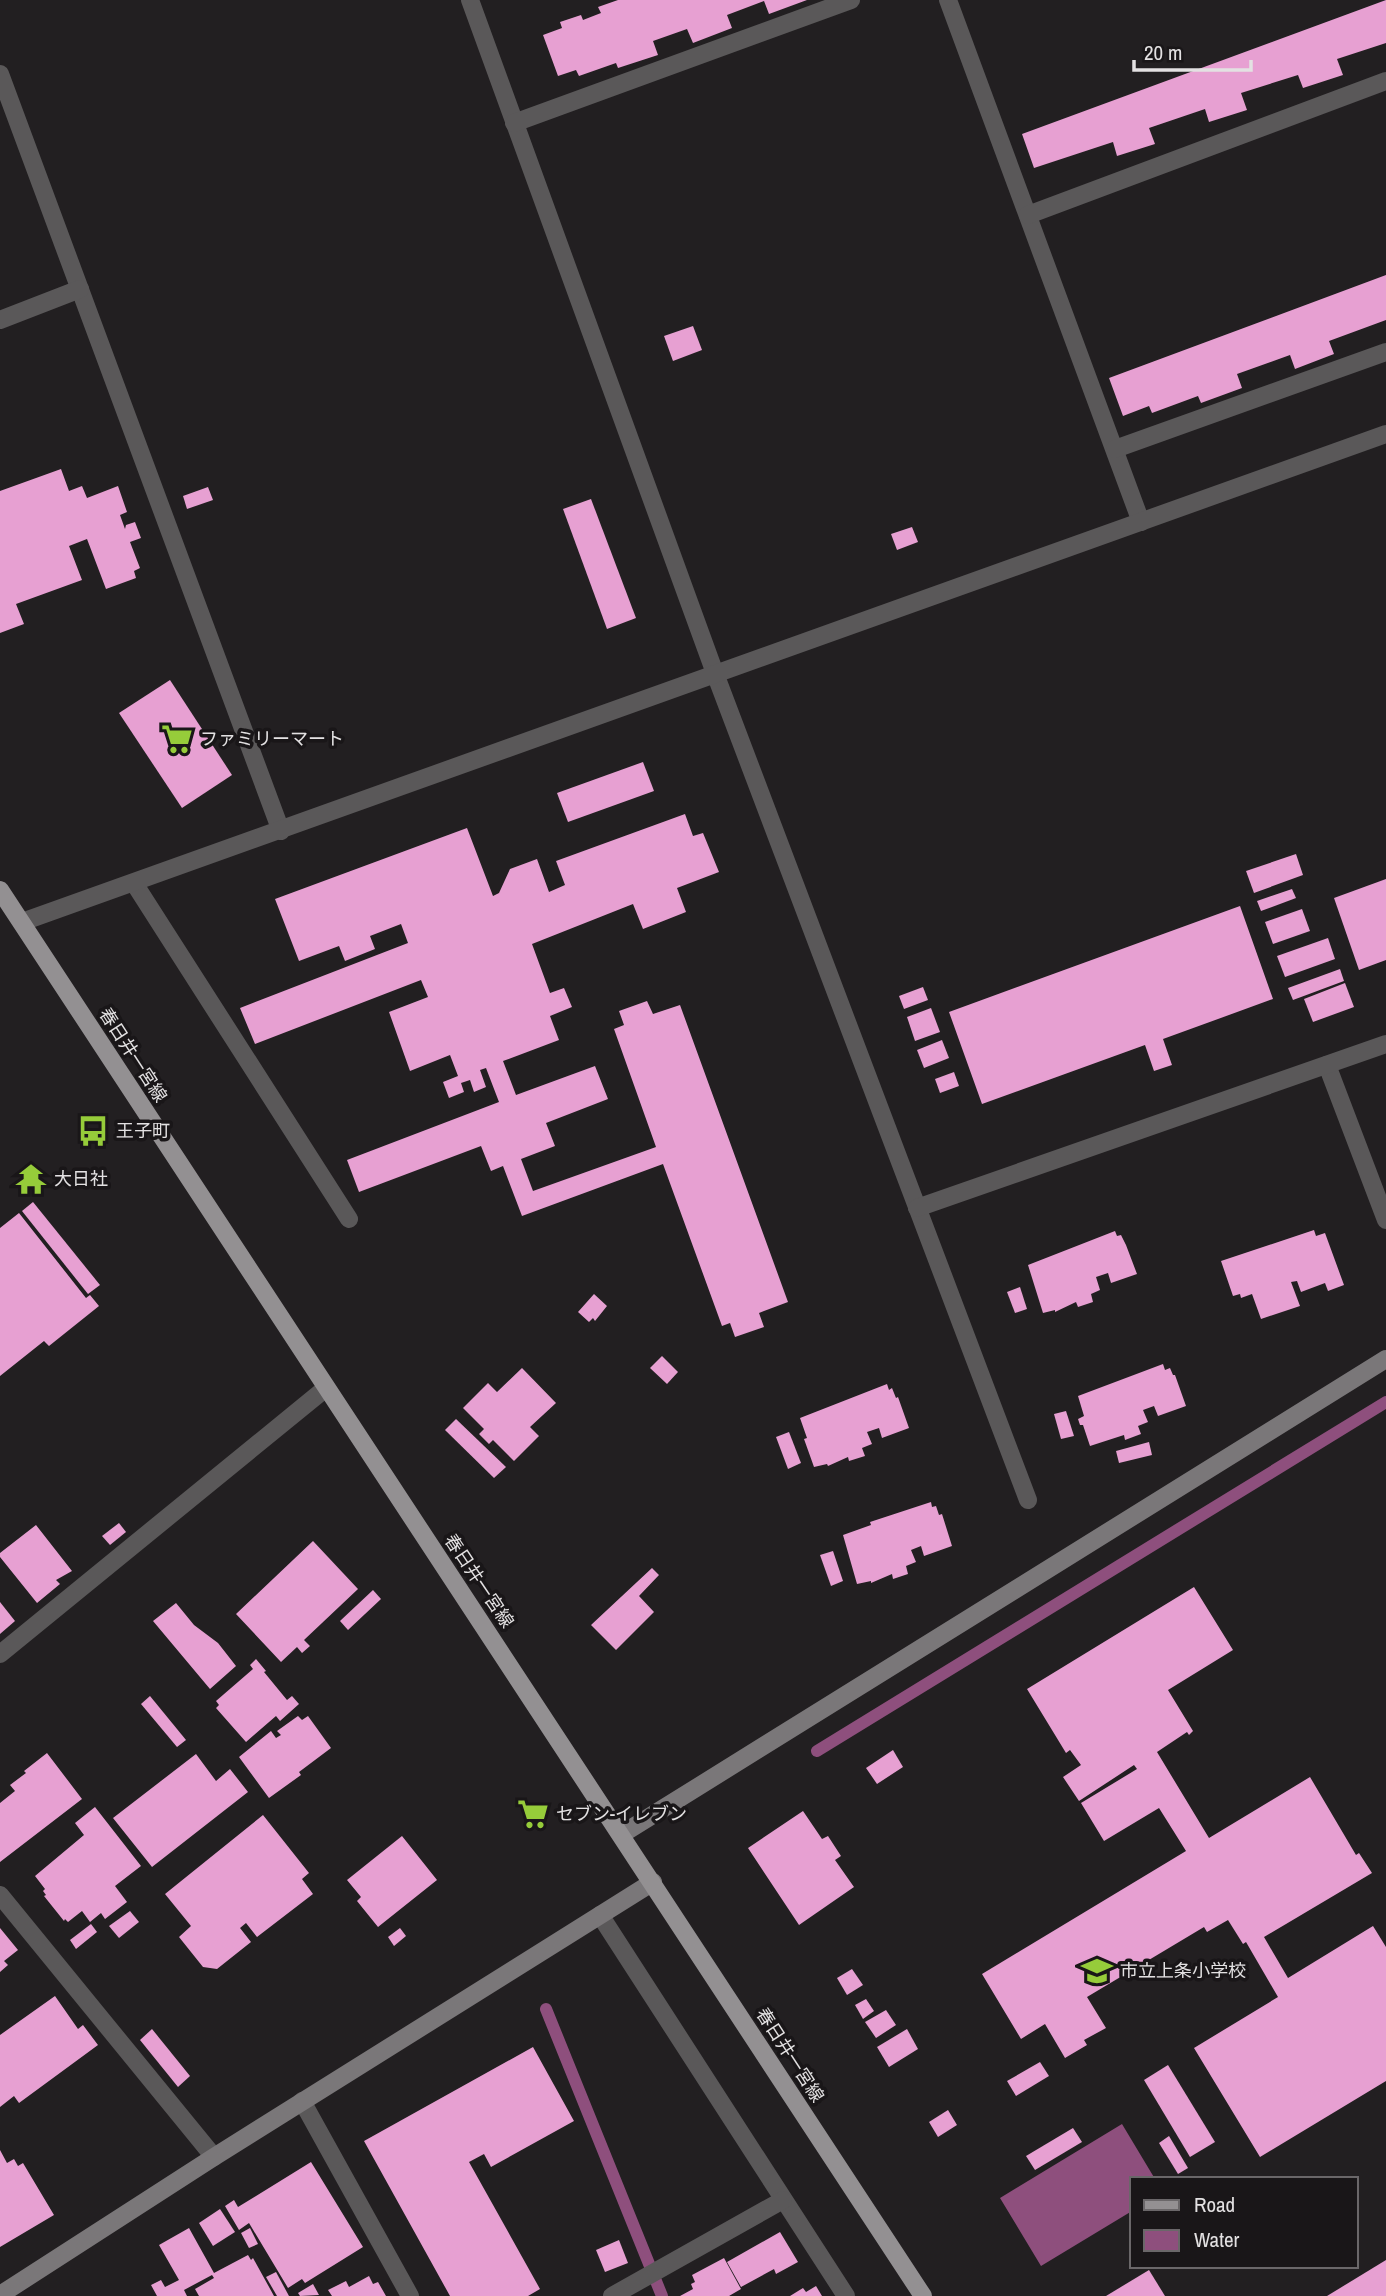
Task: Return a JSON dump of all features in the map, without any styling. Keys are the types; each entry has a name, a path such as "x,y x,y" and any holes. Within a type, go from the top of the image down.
{"main road":[{"name":"春日井一宮線","path":"0,890 923,2296"}],"street":[{"path":"470,0 716,676 1028,1500"},
{"path":"514,123 851,0"},
{"path":"948,0 1141,522"},
{"path":"0,74 281,831"},
{"path":"1028,215 1386,81"},
{"path":"0,320 80,289"},
{"path":"1115,449 1386,352"},
{"path":"22,922 716,676 1386,434"},
{"path":"134,883 349,1219"},
{"path":"918,1208 1386,1044"},
{"path":"1327,1065 1386,1220"},
{"path":"622,1834 1386,1359"},
{"path":"0,1654 326,1388"},
{"path":"0,2295 302,2101 653,1882"},
{"path":"0,1895 214,2157"},
{"path":"600,1915 846,2296"},
{"path":"302,2101 410,2296"},
{"path":"612,2296 783,2200"}],"water":[{"path":"1122,2124 1154,2177 1130,2177 1130,2212 1041,2266 1000,2198"}],"building":[{"path":"618,0 807,0 769,14 764,1 727,15 732,28 693,43 687,29 653,41 658,55 618,68 616,63 579,76 576,70 558,76 543,35 562,28 560,22 581,15 583,20 601,13 598,7"},
{"path":"1386,0 1386,43 1337,59 1343,75 1303,88 1298,75 1241,93 1247,110 1209,122 1205,109 1149,128 1155,144 1117,156 1113,142 1034,168 1022,134"},
{"path":"1386,275 1386,320 1329,341 1334,354 1295,369 1290,355 1237,374 1242,388 1201,403 1198,396 1152,413 1149,406 1123,416 1109,378"},
{"path":"693,326 702,350 673,361 664,336"},
{"path":"61,469 69,491 82,486 87,498 118,486 127,512 120,515 125,529 126,525 135,522 141,538 130,542 140,568 134,571 136,578 106,589 87,539 69,546 82,580 16,604 24,624 0,633 0,491"},
{"path":"208,487 213,500 187,509 183,496"},
{"path":"591,499 636,618 607,629 563,509"},
{"path":"912,527 918,542 897,550 891,534"},
{"path":"170,680 232,775 182,808 119,713"},
{"path":"643,762 654,791 568,822 557,793"},
{"path":"685,814 693,836 703,833 719,872 677,888 686,912 643,929 633,904 532,944 550,993 564,988 572,1007 550,1016 559,1040 503,1061 516,1095 595,1066 608,1099 546,1123 555,1146 521,1159 533,1191 656,1147 614,1029 624,1025 619,1011 647,1001 653,1014 680,1005 788,1302 759,1313 764,1327 735,1337 730,1323 722,1326 663,1164 522,1216 503,1166 491,1171 481,1146 359,1192 347,1160 499,1102 486,1068 480,1070 486,1087 474,1092 470,1080 461,1083 464,1092 449,1098 443,1082 458,1076 450,1055 410,1071 389,1012 428,997 421,980 255,1044 240,1008 408,943 401,924 370,936 375,949 345,961 339,946 299,961 275,899 467,828 493,896 499,893 510,869 537,859 549,892 565,885 556,861"},
{"path":"1296,854 1303,875 1254,893 1246,871"},
{"path":"1386,879 1386,960 1359,970 1334,898"},
{"path":"1292,889 1296,898 1261,911 1257,901"},
{"path":"1240,906 1273,999 1163,1039 1172,1065 1154,1071 1145,1045 982,1104 949,1012"},
{"path":"1302,909 1310,931 1273,944 1265,922"},
{"path":"1328,938 1335,959 1285,977 1277,956"},
{"path":"1340,969 1344,981 1293,1000 1288,988"},
{"path":"1345,983 1354,1007 1313,1022 1304,999"},
{"path":"923,987 928,1000 904,1009 899,996"},
{"path":"931,1008 940,1032 915,1041 907,1017"},
{"path":"942,1040 949,1058 924,1068 917,1050"},
{"path":"954,1072 959,1086 940,1093 935,1079"},
{"path":"33,1202 100,1285 88,1294 22,1211"},
{"path":"19,1213 86,1298 90,1295 99,1306 49,1346 44,1341 0,1376 0,1228"},
{"path":"1314,1230 1316,1236 1325,1233 1344,1285 1328,1291 1325,1283 1301,1292 1297,1281 1291,1282 1300,1306 1261,1319 1252,1294 1241,1298 1240,1294 1233,1296 1221,1261"},
{"path":"1115,1231 1117,1236 1121,1235 1137,1274 1111,1283 1108,1273 1096,1277 1100,1290 1091,1294 1093,1302 1078,1307 1076,1302 1055,1312 1043,1313 1028,1265"},
{"path":"1020,1287 1027,1309 1015,1313 1007,1292"},
{"path":"594,1294 607,1306 595,1321 593,1318 589,1322 578,1312"},
{"path":"662,1356 678,1372 667,1384 650,1368"},
{"path":"1163,1364 1165,1370 1170,1368 1175,1375 1186,1406 1158,1416 1154,1406 1143,1410 1148,1422 1138,1426 1141,1434 1125,1440 1124,1435 1090,1446 1083,1425 1080,1425 1078,1419 1084,1416 1078,1396"},
{"path":"522,1368 556,1403 530,1427 539,1436 514,1461 493,1440 489,1444 479,1434 484,1429 463,1408 488,1383 497,1392"},
{"path":"887,1384 889,1390 892,1388 896,1398 898,1397 909,1428 882,1438 879,1428 867,1432 872,1444 862,1448 865,1456 849,1461 848,1457 828,1466 814,1467 800,1418"},
{"path":"1066,1411 1074,1436 1061,1439 1054,1414"},
{"path":"456,1419 506,1467 494,1478 445,1430"},
{"path":"789,1432 801,1463 788,1469 776,1437"},
{"path":"1149,1442 1152,1455 1119,1463 1116,1451"},
{"path":"931,1502 932,1507 936,1506 939,1515 942,1514 952,1546 924,1556 921,1546 911,1550 916,1562 906,1566 908,1574 893,1579 892,1574 871,1583 857,1584 843,1535 871,1525 870,1522"},
{"path":"119,1523 126,1532 110,1545 102,1536"},
{"path":"36,1525 72,1571 56,1580 60,1584 37,1603 0,1557 0,1553"},
{"path":"313,1541 358,1589 304,1640 310,1646 302,1653 297,1647 281,1662 236,1614"},
{"path":"833,1551 843,1581 831,1586 820,1555"},
{"path":"652,1568 659,1575 639,1596 654,1612 616,1650 591,1625"},
{"path":"1194,1587 1233,1650 1168,1690 1193,1731 1189,1735 1187,1732 1157,1752 1209,1838 1310,1777 1356,1855 1359,1853 1372,1873 1264,1937 1288,1978 1373,1926 1386,1947 1386,2081 1260,2157 1194,2048 1278,1997 1246,1942 1243,1944 1228,1920 1207,1932 1204,1927 1087,1997 1106,2028 1084,2040 1087,2045 1065,2058 1045,2024 1021,2039 982,1974 1186,1851 1159,1808 1104,1841 1081,1803 1137,1769 1134,1765 1079,1801 1063,1777 1081,1765 1070,1750 1066,1753 1027,1689"},
{"path":"373,1590 381,1599 348,1630 340,1621"},
{"path":"0,1602 15,1621 0,1634"},
{"path":"176,1603 194,1625 218,1643 236,1666 210,1689 153,1621"},
{"path":"256,1659 287,1700 292,1696 299,1704 280,1721 276,1716 246,1742 216,1708 219,1705 216,1701 253,1669 250,1665"},
{"path":"150,1696 186,1740 177,1747 141,1704"},
{"path":"298,1716 302,1720 308,1716 331,1748 299,1772 301,1775 269,1798 239,1757 271,1731 276,1738 281,1735 277,1731"},
{"path":"893,1750 903,1767 877,1784 866,1768"},
{"path":"47,1753 82,1799 0,1862 0,1803 15,1791 10,1785"},
{"path":"196,1754 216,1781 230,1769 248,1792 152,1867 113,1818"},
{"path":"95,1807 141,1866 115,1886 127,1902 105,1919 101,1913 90,1922 82,1911 68,1922 65,1919 64,1921 44,1896 45,1889 35,1876 84,1835 75,1823"},
{"path":"803,1811 822,1839 828,1836 841,1856 835,1860 854,1887 799,1925 748,1848"},
{"path":"263,1815 309,1873 302,1879 313,1894 257,1937 246,1923 240,1928 251,1942 217,1969 203,1967 179,1937 191,1926 165,1894"},
{"path":"402,1836 437,1880 378,1927 357,1901 361,1897 347,1880"},
{"path":"130,1911 139,1922 119,1938 109,1926"},
{"path":"91,1924 97,1932 76,1949 70,1940"},
{"path":"0,1928 18,1950 4,1961 8,1965 0,1972"},
{"path":"400,1928 406,1936 394,1946 388,1937"},
{"path":"852,1969 863,1985 847,1995 837,1978"},
{"path":"55,1996 78,2029 83,2025 98,2045 19,2103 14,2096 0,2107 0,2035"},
{"path":"866,1999 874,2011 863,2019 855,2005"},
{"path":"886,2010 896,2025 876,2038 865,2022"},
{"path":"152,2029 190,2076 178,2087 140,2040"},
{"path":"907,2029 918,2049 889,2067 877,2047"},
{"path":"533,2047 574,2121 491,2167 484,2154 469,2162 540,2289 528,2296 450,2296 364,2141"},
{"path":"1040,2062 1049,2076 1016,2096 1007,2081"},
{"path":"1168,2065 1215,2142 1190,2157 1144,2080"},
{"path":"948,2110 957,2125 938,2137 929,2122"},
{"path":"1073,2128 1082,2142 1035,2170 1026,2156"},
{"path":"1169,2136 1188,2168 1178,2174 1159,2143"},
{"path":"0,2150 7,2163 14,2159 18,2166 23,2163 54,2215 0,2247"},
{"path":"311,2162 363,2247 305,2283 302,2279 288,2288 249,2223 239,2230 225,2206 234,2200 238,2207"},
{"path":"220,2209 235,2232 213,2246 199,2223"},
{"path":"189,2228 214,2273 248,2255 251,2260 253,2258 274,2296 199,2296 195,2289 214,2278 212,2275 184,2290 187,2296 157,2296 151,2285 161,2280 165,2287 179,2280 159,2245"},
{"path":"250,2228 258,2244 249,2248 241,2233"},
{"path":"780,2232 798,2262 776,2274 774,2269 741,2287 727,2262"},
{"path":"619,2240 628,2263 605,2272 596,2250"},
{"path":"724,2258 741,2289 729,2296 680,2296 693,2289 691,2284 695,2282 692,2275"},
{"path":"1386,2260 1386,2296 1327,2296"},
{"path":"1149,2270 1165,2296 1106,2296"},
{"path":"276,2272 289,2296 277,2296 266,2277"},
{"path":"369,2276 373,2284 378,2282 386,2296 332,2296 328,2290 346,2281 349,2287"},
{"path":"313,2284 319,2295 300,2296 298,2293"},
{"path":"816,2286 822,2296 790,2296 803,2288 806,2292"}],"waterway":[{"path":"817,1751 1386,1402"},
{"path":"546,2009 662,2296"}],"place":[{"name":"ファミリーマート","path":"177,739"},
{"name":"王子町","path":"93,1131"},
{"name":"大日社","path":"31,1179"},
{"name":"セブン-イレブン","path":"533,1814"},
{"name":"市立上条小学校","path":"1097,1971"}]}
